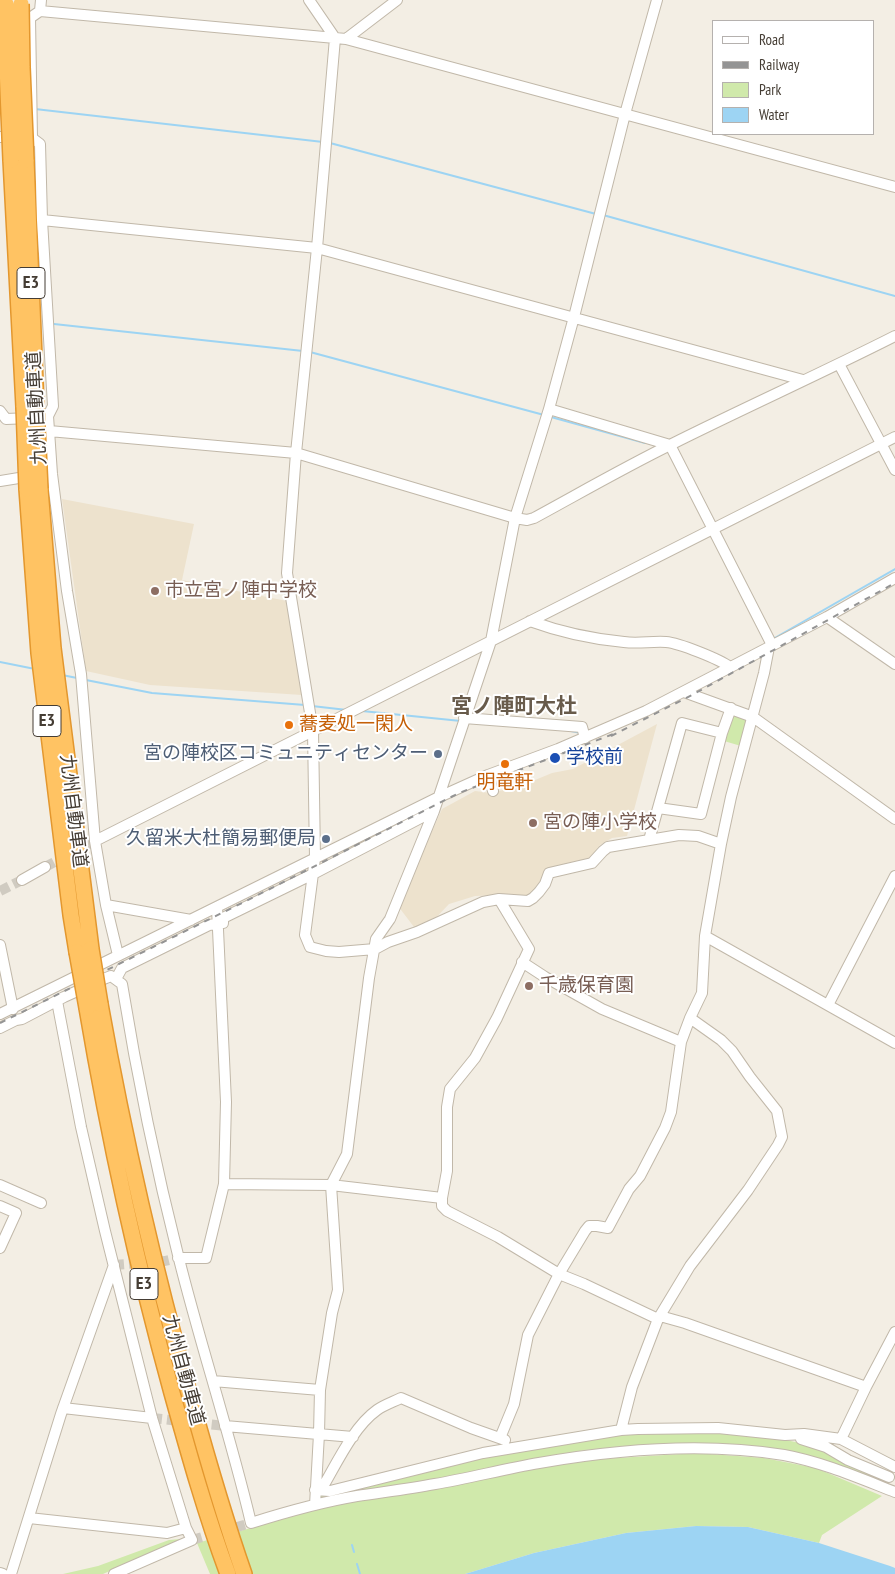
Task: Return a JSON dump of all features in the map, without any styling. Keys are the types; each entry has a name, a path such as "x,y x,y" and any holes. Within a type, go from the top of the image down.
{"highway":[{"name":"九州自動車道","path":"13,2 22,67 26,160 30,407"},
{"name":"九州自動車道","path":"13,2 7,67 11,160 30,407 34,489 84,950 93,1006 111,1068 167,1315 205,1449 228,1553 228,1574"},
{"name":"九州自動車道","path":"228,1553 244,1574"}],"street":[{"path":"40,11 41,0"},
{"path":"309,0 335,38 317,248 296,453 287,574 312,731 315,858 305,935 310,947 339,952 375,949 483,902 499,899 528,901 539,892 545,884 549,873 592,863 608,847 679,834 698,836 721,844"},
{"path":"346,40 397,0"},
{"path":"315,1505 318,1490 320,1390 332,1313 338,1290 331,1185 347,1154 369,978 376,939 390,920 434,811 491,641 515,518 549,409 625,114 658,0"},
{"path":"0,19 30,18 40,11 346,40 895,187"},
{"path":"30,18 32,138"},
{"path":"0,138 7,136 32,138 40,144 42,220 53,406 48,416 52,474 67,591 81,674 95,841 106,905 118,956"},
{"path":"42,220 317,248 803,380"},
{"path":"50,431 296,453 527,520 670,445 895,336"},
{"path":"839,364 895,470"},
{"path":"500,1438 514,1404 528,1335 559,1274 589,1226 608,1228 629,1189 640,1176 670,1117 681,1042 702,994 705,936 731,797 771,646 670,445 549,409"},
{"path":"0,411 6,419 48,416"},
{"path":"95,841 895,437"},
{"path":"0,481 52,474"},
{"path":"0,1014 437,798 488,775 632,718 827,617 895,578"},
{"path":"827,617 895,664"},
{"path":"530,621 552,629 614,641 670,643 722,660 730,667"},
{"path":"684,692 753,717 895,819"},
{"path":"658,808 701,814 722,733 731,708"},
{"path":"464,718 582,727 585,738"},
{"path":"649,840 682,723 722,733"},
{"path":"488,775 493,791"},
{"path":"116,979 122,968 209,925 223,924 223,918 434,811"},
{"path":"22,880 45,867"},
{"path":"828,1005 895,876"},
{"path":"499,899 529,949 493,1026 474,1058 450,1089 447,1107 447,1170 442,1206 447,1212 498,1238 559,1274 659,1318 685,1323 866,1387"},
{"path":"106,905 191,920"},
{"path":"178,1258 206,1258 224,1184 226,1102 217,908"},
{"path":"705,936 895,1043"},
{"path":"0,945 12,1008"},
{"path":"522,962 602,1010 681,1042"},
{"path":"0,1028 111,976 122,984 147,1121 178,1258 240,1479 250,1523 315,1505 358,1496 435,1484 538,1463 630,1450 733,1449 784,1456 812,1462 895,1492"},
{"path":"58,1001 81,1127 104,1231 152,1418 186,1528 192,1540 114,1574"},
{"path":"621,1430 632,1387 659,1318 690,1266 748,1190 782,1137 777,1111 732,1051 721,1040 690,1018"},
{"path":"224,1184 331,1185 442,1198"},
{"path":"0,1185 41,1203"},
{"path":"0,1206 16,1213 1,1244"},
{"path":"11,1574 63,1408 114,1265"},
{"path":"842,1439 866,1387 895,1332"},
{"path":"213,1381 320,1390"},
{"path":"318,1490 353,1437 366,1421 378,1410 401,1398 520,1446"},
{"path":"63,1408 152,1418"},
{"path":"225,1426 353,1437"},
{"path":"318,1490 330,1491 453,1460 520,1446 621,1430 654,1428 718,1428 785,1435 806,1440 826,1447 848,1460 892,1476 884,1488"},
{"path":"785,1435 804,1434 842,1439 895,1467"},
{"path":"29,1518 167,1534 186,1528"}],"shaded area":[{"name":"市立宮ノ陣中学校","path":"62,499 194,524 182,580 287,601 302,695 150,685 86,671"},
{"name":"宮の陣小学校","path":"657,724 627,836 612,838 600,845 590,858 575,864 541,884 526,898 500,895 475,896 449,904 431,923 414,927 398,906 442,809 475,791 491,793 523,785 552,773 573,769"}],"green space":[{"path":"732,713 749,720 741,746 724,741"},
{"path":"691,1432 766,1436 815,1446 879,1477 878,1480 814,1457 694,1444 585,1450 424,1482 322,1498 318,1494 471,1458 585,1437"},
{"path":"697,1453 764,1458 816,1468 882,1496 822,1535 819,1543 748,1527 696,1526 626,1533 534,1553 465,1574 210,1574 197,1543 333,1505 585,1460"},
{"path":"181,1539 103,1574 63,1574 98,1566 169,1540"}],"water":[{"path":"696,1526 748,1527 819,1543 895,1568 895,1574 465,1574 534,1553 626,1533"}],"waterway":[{"path":"35,109 323,142"},
{"path":"330,143 596,214"},
{"path":"603,215 895,296"},
{"path":"54,324 303,351"},
{"path":"310,352 544,415"},
{"path":"551,417 645,443"},
{"path":"773,639 895,569"},
{"path":"0,662 35,669"},
{"path":"62,675 77,678"},
{"path":"86,680 152,693 305,705"},
{"path":"312,706 347,710"},
{"path":"362,711 461,721"},
{"path":"571,731 581,733"},
{"path":"352,1545 354,1552"},
{"path":"357,1564 360,1574"}],"tunnel":[{"path":"45,867 95,841"},
{"path":"0,891 22,880"},
{"path":"114,1265 165,1261 178,1258"},
{"path":"152,1418 225,1426"},
{"path":"192,1540 251,1523"}],"railway":[{"path":"611,736 692,695 895,583"},
{"path":"0,1023 459,793 616,733"}],"place":[{"name":"市立宮ノ陣中学校","path":"155,591"},
{"name":"蕎麦処一閑人","path":"289,725"},
{"name":"宮の陣校区コミュニティセンター","path":"438,754"},
{"name":"学校前","path":"555,758"},
{"name":"明竜軒","path":"505,764"},
{"name":"宮の陣小学校","path":"533,823"},
{"name":"久留米大杜簡易郵便局","path":"326,839"},
{"name":"千歳保育園","path":"529,986"}],"district":[{"name":"宮ノ陣町大杜","path":"514,707"}]}
